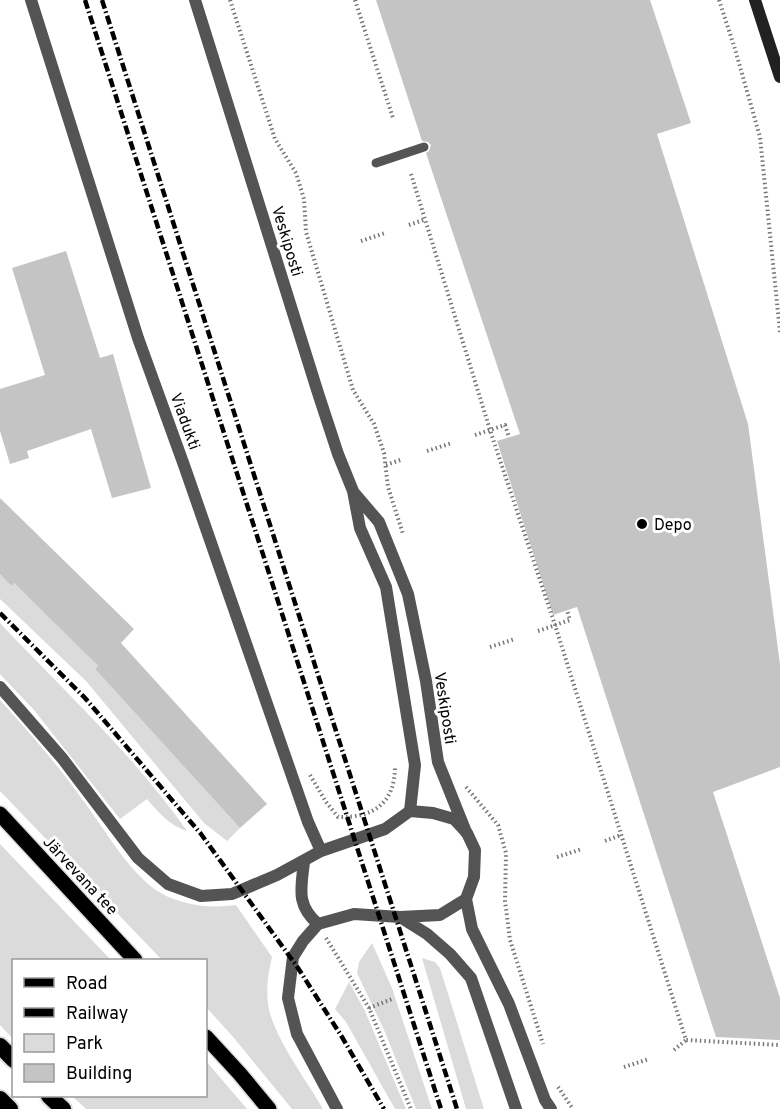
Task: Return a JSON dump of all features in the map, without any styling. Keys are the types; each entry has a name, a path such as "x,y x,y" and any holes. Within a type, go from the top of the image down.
{"highway":[{"path":"0,1046 12,1058"},
{"path":"51,1097 63,1109"},
{"path":"0,1099 10,1109"}],"main road":[{"path":"755,0 780,77"},
{"name":"Järvevana tee","path":"0,814 134,959"},
{"path":"207,1038 269,1109"}],"street":[{"name":"Viadukti","path":"31,0 138,338 308,822 321,851"},
{"name":"Veskiposti","path":"195,0 321,404 353,491 360,528 386,587 415,765 410,811"},
{"name":"Veskiposti","path":"353,491 379,522 408,594 426,681 438,762 475,850 474,878 466,899"},
{"path":"0,687 62,758 138,858 168,884 201,896 232,894 304,862 321,851 385,829 410,811 433,813 454,819 467,833"},
{"path":"304,862 301,889 303,905 308,915 318,924"},
{"path":"337,1109 297,1034 288,998 293,957 318,924 354,914 400,917 440,915 466,899 472,929 509,1004 550,1109"},
{"path":"400,917 426,934 450,954 471,978 516,1109"}],"lane":[{"path":"376,163 424,147"}],"path":[{"path":"230,0 275,139 296,173 304,199 306,232 354,390 374,424 384,453"},
{"path":"355,0 393,118"},
{"path":"718,0 760,137 780,332"},
{"path":"411,174 490,430 555,626 686,1040"},
{"path":"409,225 426,219"},
{"path":"361,241 385,233"},
{"path":"475,435 505,425 509,437"},
{"path":"427,451 452,443"},
{"path":"386,465 403,459"},
{"path":"538,631 570,620 567,610"},
{"path":"490,647 515,639"},
{"path":"309,772 326,802 338,817 353,817 375,810 387,800 395,782 395,766"},
{"path":"462,782 498,825 506,853 505,901 510,939 545,1050"},
{"path":"605,841 621,835"},
{"path":"557,857 582,849"},
{"path":"318,924 369,1008 411,1109"},
{"path":"369,1008 392,999"},
{"path":"674,1050 686,1040 780,1044"},
{"path":"624,1067 649,1059"},
{"path":"555,1083 573,1109"}],"green space":[{"path":"0,574 12,585 14,583 98,666 95,669 240,828 227,841 204,823 86,681 0,599"},
{"path":"0,623 121,749 187,831 160,814 147,799 120,819 34,710 0,674"},
{"path":"0,700 63,773 124,857 153,888 182,902 204,906 236,905 272,957 267,992 271,1017 283,1044 323,1109 292,1109 207,1008 207,959 161,959 0,791"},
{"path":"0,844 110,959 12,959 12,1038 0,1025"},
{"path":"372,943 392,988 432,1109 416,1109 384,1030 357,973 359,962"},
{"path":"422,958 435,962 440,968 484,1109 466,1109"},
{"path":"349,982 365,1011 406,1109 395,1109 346,1022 335,1009"},
{"path":"207,1062 247,1109 86,1109 73,1097 207,1097"}],"building":[{"name":"Depo","path":"376,0 650,0 691,123 657,134 748,424 780,664 780,767 713,792 780,998 780,1040 716,1037 577,607 553,615 497,441 520,434 426,153 431,145 422,141"},
{"path":"66,251 100,358 113,354 151,488 112,498 91,429 27,451 29,458 10,464 0,431 0,389 45,375 12,268"},
{"path":"0,498 134,629 121,643 267,804 240,828 95,669 98,666 14,583 12,586 0,574"}],"railway":[{"path":"85,0 441,1109"},
{"path":"102,0 457,1109"},
{"path":"0,613 85,698 201,834 298,968 384,1109"}],"place":[{"name":"Depo","path":"642,524"}]}
